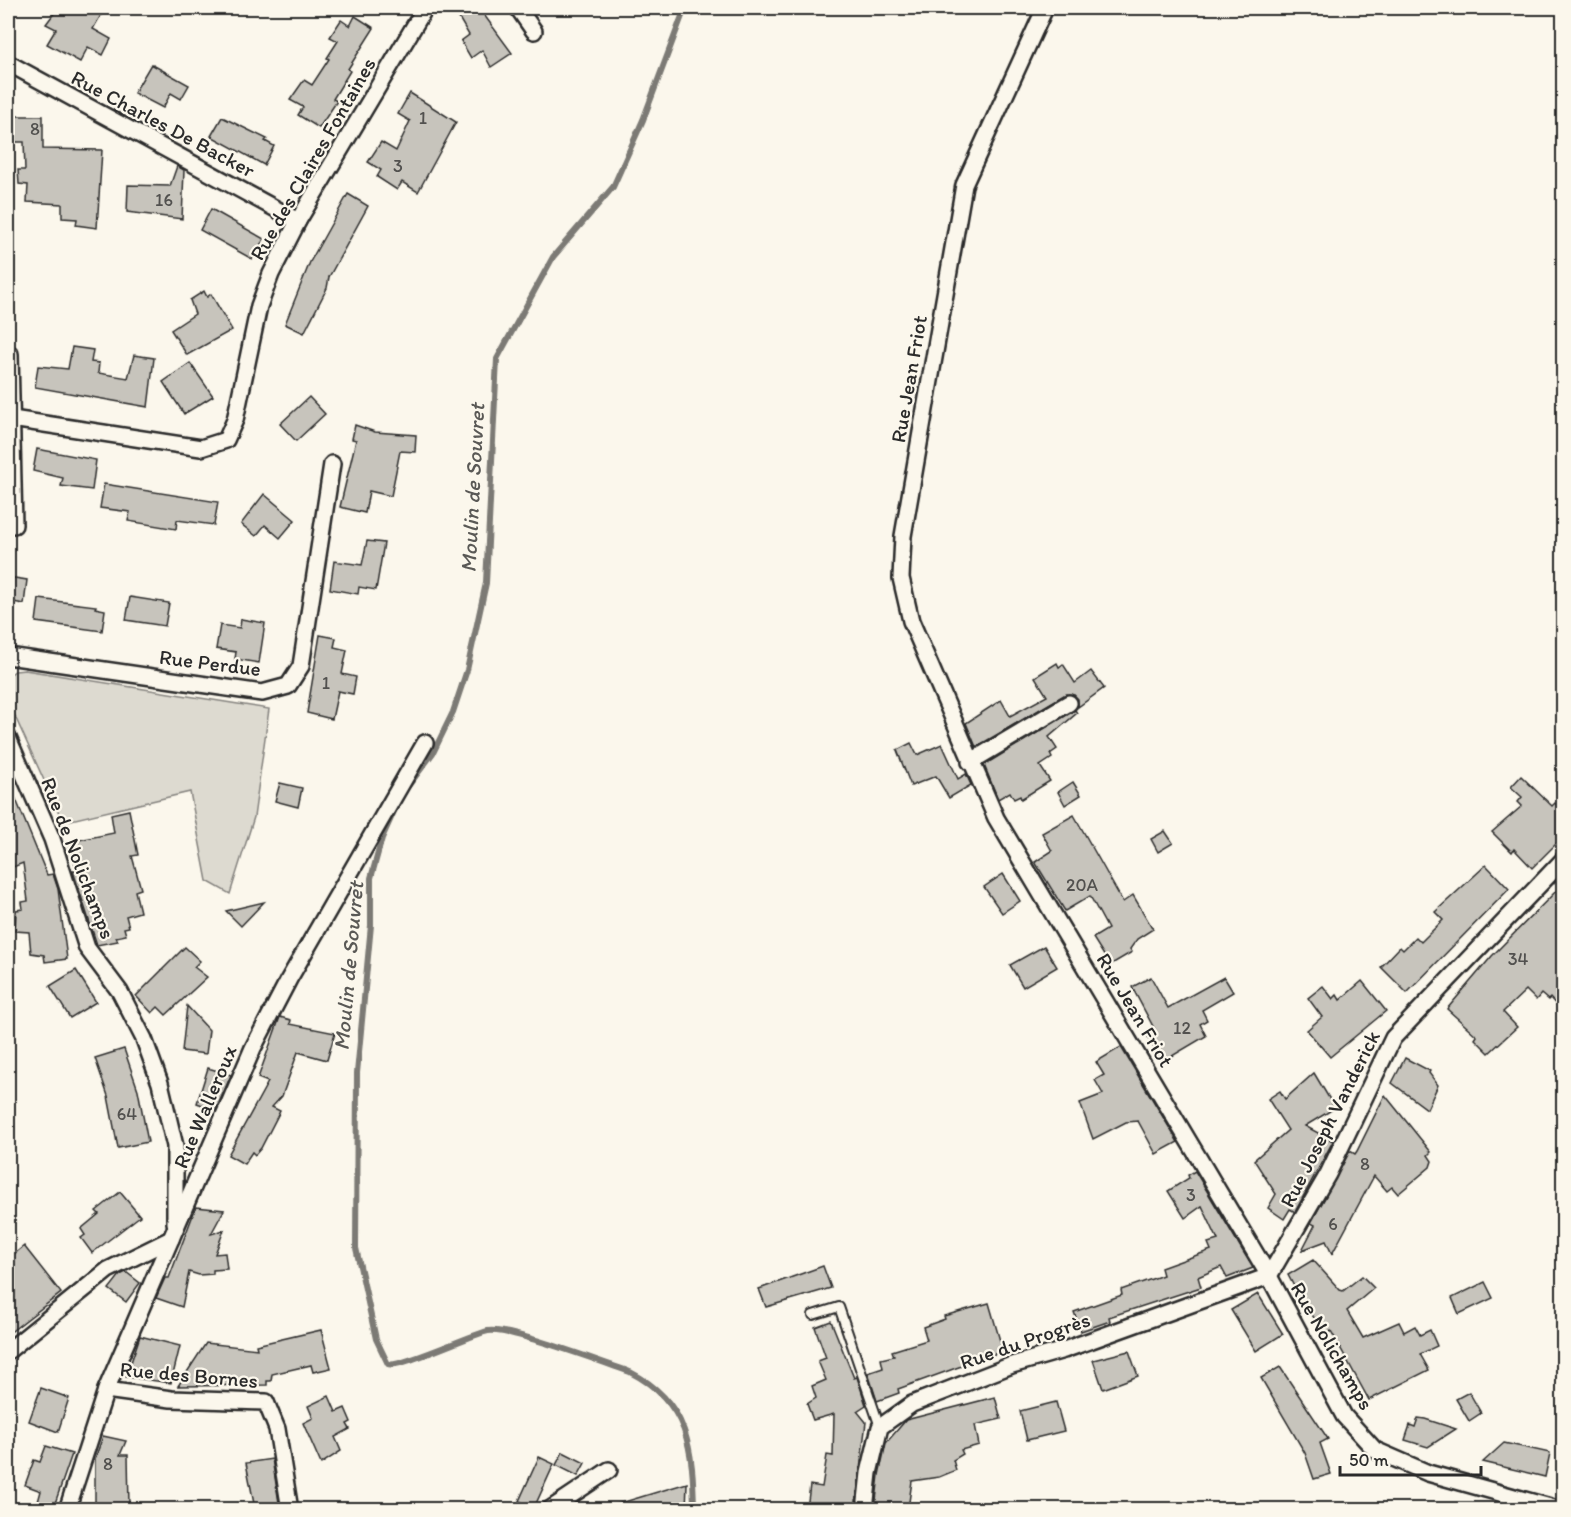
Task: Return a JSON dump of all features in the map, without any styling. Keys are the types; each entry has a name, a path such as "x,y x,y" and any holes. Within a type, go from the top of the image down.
{"street":[{"name":"Rue des Claires Fontaines","path":"12,419 201,448 226,440 235,420 259,306 298,221 425,8"},
{"path":"518,8 534,31"},
{"name":"Rue Jean Friot","path":"1045,8 964,185 903,536 901,578 911,621 996,818 1269,1276"},
{"name":"Rue Charles De Backer","path":"8,63 298,221"},
{"path":"10,354 14,525"},
{"name":"Rue Perdue","path":"8,656 262,693 288,686 301,666 332,464"},
{"path":"970,762 1069,703"},
{"name":"Rue de Nolichamps","path":"8,738 52,839 87,948 120,992 144,1039 160,1083 175,1146 173,1234"},
{"name":"Rue Walleroux","path":"67,1509 106,1390 253,1048 289,979 425,743"},
{"name":"Rue Joseph Vanderick","path":"1269,1276 1328,1174 1393,1038 1563,859"},
{"path":"8,1351 108,1270 173,1234"},
{"name":"Rue du Progrès","path":"880,1427 912,1404 1012,1365 1064,1350 1269,1276"},
{"name":"Rue Nolichamps","path":"1269,1276 1344,1416 1375,1450 1428,1473 1561,1509"},
{"name":"Rue des Bornes","path":"106,1390 171,1399 266,1402 277,1429 290,1509"},
{"path":"865,1509 869,1473 880,1427"},
{"path":"549,1509 609,1470"}],"lane":[{"path":"813,1315 839,1307 880,1427"}],"shaded area":[{"path":"25,670 269,709 254,817 230,894 207,881 190,792 63,822 8,701 8,676 15,671"}],"building":[{"path":"58,8 105,8 93,29 111,39 103,55 88,47 80,62 47,44 56,29 46,24"},
{"path":"453,8 479,8 512,53 491,67 482,50 471,58 461,41 469,35"},
{"path":"355,16 374,28 348,69 350,71 333,99 337,101 319,128 298,115 303,107 290,100 304,80 312,85 329,59 327,58 338,41 330,37 341,20 350,26"},
{"path":"151,64 189,85 181,99 171,93 163,108 134,93"},
{"path":"410,93 456,122 418,192 402,182 397,190 377,177 381,170 368,162 381,142 396,151 410,121 398,114"},
{"path":"8,116 43,116 43,149 102,150 97,228 76,225 77,219 62,218 62,204 27,202 28,185 19,184 18,170 25,170 24,142 8,142"},
{"path":"222,117 267,139 265,141 274,146 264,165 211,136"},
{"path":"177,166 184,170 182,219 127,212 128,185 170,186"},
{"path":"348,194 368,206 329,277 327,288 304,333 285,324 310,262"},
{"path":"211,209 264,239 252,259 200,230"},
{"path":"204,291 207,297 211,294 232,330 187,355 171,330 195,314 190,300"},
{"path":"72,347 93,350 91,362 99,363 98,373 128,378 134,355 154,358 148,407 35,387 38,366 68,369"},
{"path":"190,363 213,396 184,414 163,382"},
{"path":"309,397 325,414 296,441 280,424"},
{"path":"355,425 375,432 416,435 415,452 400,451 391,496 369,491 365,513 340,507 356,440 352,439"},
{"path":"37,449 96,460 92,490 61,486 63,478 33,471"},
{"path":"104,484 218,502 214,525 177,520 176,529 128,521 130,512 100,508"},
{"path":"264,494 295,520 280,538 265,525 256,536 241,524"},
{"path":"367,541 384,543 376,590 359,587 358,594 330,589 334,561 362,565"},
{"path":"8,577 27,580 24,604 8,601"},
{"path":"130,597 169,603 165,626 126,620"},
{"path":"39,599 96,606 95,608 105,610 102,631 36,622"},
{"path":"241,619 265,623 259,663 235,659 236,652 216,649 220,625 240,628"},
{"path":"320,635 336,638 334,647 347,650 342,674 356,677 353,694 338,691 332,719 307,713"},
{"path":"1057,663 1059,667 1063,664 1075,683 1091,671 1104,688 1078,707 1078,699 1074,695 1064,695 976,747 966,723 1001,700 1010,716 1047,696 1035,677"},
{"path":"1075,710 1077,713 1049,737 1057,749 1050,754 1052,758 1040,766 1050,781 1021,799 1020,796 1014,799 1010,792 998,799 984,765"},
{"path":"911,743 917,755 942,744 958,779 966,774 971,785 949,798 936,776 911,786 897,750"},
{"path":"1521,776 1552,806 1555,803 1563,811 1563,837 1532,868 1514,849 1512,852 1492,832 1522,806 1518,802 1522,797 1511,787"},
{"path":"8,780 47,875 53,874 58,889 67,959 45,962 44,955 31,953 29,932 15,931 16,910 23,909 22,902 28,901 23,863 8,869"},
{"path":"1073,782 1081,795 1065,805 1058,792"},
{"path":"280,783 302,788 298,807 275,801"},
{"path":"129,810 138,855 132,856 141,889 135,891 140,912 126,916 129,927 124,928 126,935 116,937 118,941 97,945 73,871 77,871 69,842 114,833 111,814"},
{"path":"1074,815 1123,902 1133,895 1153,929 1137,939 1130,949 1132,952 1110,965 1093,938 1108,929 1090,896 1065,911 1035,862 1052,851 1042,833"},
{"path":"1165,831 1173,843 1158,852 1151,839"},
{"path":"1486,865 1509,889 1407,993 1381,967 1400,947 1403,950 1416,937 1421,942 1443,920 1435,912"},
{"path":"1003,874 1020,901 1002,913 984,887"},
{"path":"1563,884 1563,1012 1550,998 1548,1000 1541,994 1536,1000 1526,990 1503,1012 1517,1027 1489,1053 1475,1039 1477,1036 1447,1009 1492,956"},
{"path":"264,902 241,926 226,911"},
{"path":"1044,946 1057,967 1023,987 1010,965"},
{"path":"185,947 200,961 194,967 207,977 166,1015 158,1007 152,1013 136,996"},
{"path":"76,970 96,1002 70,1018 50,986"},
{"path":"1151,977 1168,1008 1224,977 1233,992 1202,1010 1207,1020 1200,1024 1206,1036 1162,1062 1148,1037 1156,1032 1132,987"},
{"path":"1362,981 1386,1011 1330,1057 1307,1030 1322,1017 1308,998 1323,986 1333,999 1337,995 1340,1000"},
{"path":"187,1006 209,1030 206,1054 182,1051"},
{"path":"280,1017 291,1020 290,1024 335,1033 327,1060 298,1052 282,1096 272,1107 280,1111 261,1148 255,1155 252,1152 244,1164 228,1155 268,1082 258,1078"},
{"path":"1121,1047 1178,1142 1156,1154 1138,1121 1126,1122 1093,1139 1080,1103 1103,1094 1095,1080 1104,1075 1096,1062"},
{"path":"124,1049 138,1090 148,1142 118,1148 108,1096 95,1058"},
{"path":"1405,1058 1430,1071 1429,1073 1438,1085 1427,1109 1392,1083"},
{"path":"208,1068 231,1075 216,1110 197,1103"},
{"path":"1314,1073 1335,1108 1305,1126 1333,1141 1295,1212 1290,1209 1284,1219 1268,1208 1276,1194 1254,1160 1288,1130 1268,1099 1280,1091 1285,1099"},
{"path":"1385,1095 1431,1152 1428,1155 1432,1161 1430,1167 1398,1194 1392,1187 1387,1191 1374,1176 1332,1254 1326,1241 1302,1250 1315,1225 1311,1223 1350,1151 1355,1154 1357,1151"},
{"path":"1195,1171 1253,1268 1227,1278 1221,1267 1198,1277 1201,1287 1109,1317 1110,1321 1081,1331 1074,1312 1122,1295 1121,1290 1163,1275 1161,1268 1211,1250 1208,1243 1218,1240 1202,1206 1185,1218 1168,1191 1189,1178 1188,1175"},
{"path":"120,1192 140,1216 92,1253 81,1238 85,1235 81,1229 99,1214 96,1211"},
{"path":"196,1207 224,1210 211,1234 224,1230 215,1254 225,1253 227,1269 213,1270 213,1274 199,1275 189,1272 182,1307 156,1298 165,1278 169,1278"},
{"path":"24,1246 61,1293 8,1334 8,1259"},
{"path":"1313,1260 1340,1290 1343,1291 1362,1276 1374,1288 1347,1311 1363,1338 1399,1322 1404,1332 1415,1326 1420,1335 1430,1330 1437,1346 1420,1354 1429,1370 1369,1400 1331,1331 1328,1334 1305,1307 1288,1275"},
{"path":"823,1266 831,1288 766,1307 759,1289"},
{"path":"126,1272 140,1283 126,1302 109,1289 120,1275"},
{"path":"1485,1282 1493,1298 1459,1314 1452,1298"},
{"path":"1258,1294 1283,1334 1256,1351 1231,1310"},
{"path":"989,1303 1003,1351 898,1389 899,1393 877,1401 868,1373 883,1368 881,1359 894,1356 892,1351 927,1340 923,1327 945,1319 944,1316"},
{"path":"831,1321 854,1378 857,1377 866,1405 857,1411 866,1422 855,1509 807,1509 810,1485 822,1487 827,1455 833,1456 834,1414 813,1420 807,1404 816,1398 812,1386 826,1380 818,1361 826,1358 815,1327"},
{"path":"321,1330 331,1368 313,1372 311,1365 272,1374 271,1381 267,1381 267,1385 178,1386 206,1343 257,1349 256,1345"},
{"path":"140,1336 180,1346 171,1383 126,1377"},
{"path":"1129,1351 1138,1376 1103,1389 1093,1360"},
{"path":"1280,1367 1328,1439 1320,1443 1331,1474 1314,1479 1305,1453 1261,1378"},
{"path":"41,1388 69,1398 58,1432 29,1421"},
{"path":"1469,1392 1481,1413 1469,1421 1456,1399"},
{"path":"329,1396 336,1412 345,1408 351,1422 347,1424 350,1429 335,1437 341,1451 321,1464 303,1423 313,1418 308,1406"},
{"path":"995,1397 1001,1419 975,1425 979,1445 961,1450 963,1454 953,1460 956,1470 939,1477 912,1481 908,1509 875,1509 886,1443 906,1420"},
{"path":"1056,1402 1064,1431 1027,1440 1020,1411"},
{"path":"1418,1418 1456,1429 1428,1447 1405,1440 1410,1425 1415,1427"},
{"path":"103,1436 126,1441 120,1455 128,1455 129,1507 95,1509 95,1459"},
{"path":"1504,1443 1550,1453 1545,1477 1483,1462"},
{"path":"46,1446 72,1454 53,1509 36,1509 41,1491 25,1485 34,1460 40,1462"},
{"path":"563,1452 585,1463 578,1476 556,1465"},
{"path":"539,1457 554,1464 534,1508 519,1501"},
{"path":"272,1459 280,1509 255,1509 246,1463"},
{"path":"687,1483 686,1509 612,1509 611,1506"}],"waterway":[{"name":"Moulin de Souvret","path":"409,785 433,753 453,712 467,670 486,583 497,359 553,257 613,187 643,120 685,8"},
{"name":"Moulin de Souvret","path":"396,807 382,838 371,878 371,925 357,1073 356,1248 376,1339 388,1364 394,1364 488,1331 499,1331 557,1347 630,1372 650,1384 665,1398 676,1413 684,1430 692,1467 694,1510"}]}
